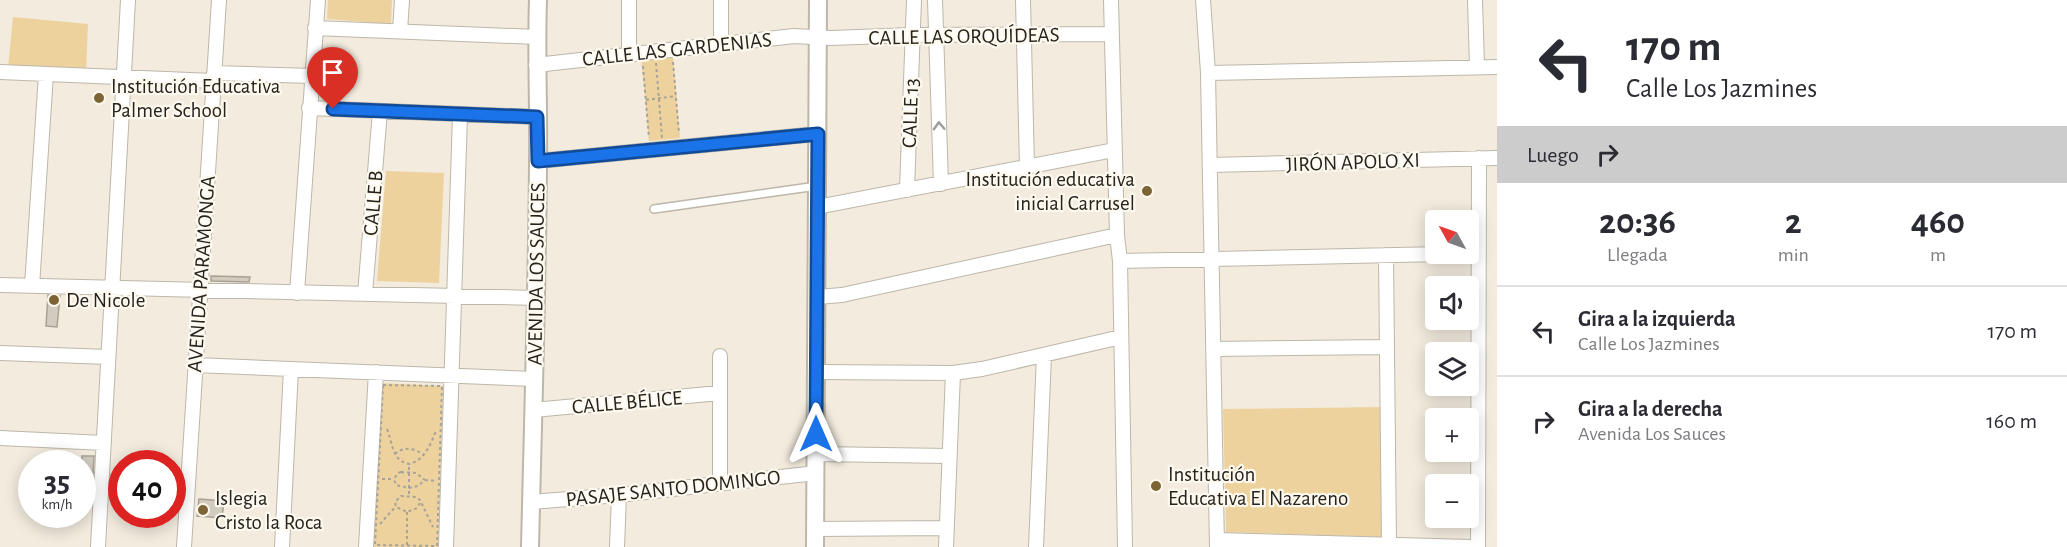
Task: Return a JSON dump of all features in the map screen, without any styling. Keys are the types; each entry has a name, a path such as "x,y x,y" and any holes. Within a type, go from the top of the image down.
{"street":[{"path":"98,547 128,0"},
{"name":"AVENIDA PARAMONGA","path":"184,547 219,0"},
{"path":"297,292 318,0"},
{"path":"400,32 402,0"},
{"name":"AVENIDA LOS SAUCES","path":"530,547 537,298 538,0"},
{"path":"629,0 636,57"},
{"path":"721,0 721,43"},
{"path":"815,547 818,0"},
{"name":"CALLE 13","path":"908,190 914,0"},
{"name":"CALLE 13","path":"935,0 941,184"},
{"path":"1023,0 1027,167"},
{"path":"1111,0 1114,150 1120,261 1125,547"},
{"path":"1203,0 1208,73 1217,544 1389,544 1472,547"},
{"path":"1475,0 1477,67"},
{"path":"315,28 537,36"},
{"name":"CALLE LAS ORQUÍDEAS","path":"818,36 831,38 912,35 1111,34"},
{"name":"CALLE LAS GARDENIAS","path":"536,65 636,57 721,43 818,36"},
{"path":"1208,73 1497,67"},
{"path":"0,72 123,77 312,76"},
{"path":"32,286 46,74"},
{"path":"309,108 537,117"},
{"name":"CALLE B","path":"365,294 380,111"},
{"path":"446,547 460,115"},
{"path":"538,161 818,134"},
{"path":"817,207 1114,150"},
{"path":"1476,210 1479,158"},
{"name":"JIRÓN APOLO XI","path":"1209,165 1497,158"},
{"path":"817,297 842,295 1117,235"},
{"path":"1120,261 1425,254"},
{"path":"1386,255 1389,544"},
{"path":"1473,264 1478,547"},
{"path":"0,285 537,298"},
{"path":"816,372 953,373 982,369 1121,337"},
{"path":"1213,349 1387,347"},
{"path":"0,353 108,357"},
{"path":"1036,547 1044,355"},
{"path":"720,356 720,484"},
{"path":"195,365 534,379"},
{"path":"282,547 291,369"},
{"path":"366,547 376,372"},
{"path":"946,547 953,373"},
{"name":"CALLE BÉLICE","path":"533,410 720,393"},
{"path":"0,438 104,443"},
{"path":"816,454 950,456"},
{"name":"PASAJE SANTO DOMINGO","path":"531,502 618,495 816,473"},
{"path":"617,547 618,495"},
{"path":"815,529 946,528"}],"lane":[{"path":"654,209 817,186"}],"path":[{"path":"636,57 646,100 649,139"},
{"path":"672,57 679,136"},
{"path":"656,58 662,138"},
{"path":"646,100 676,96"},
{"path":"383,385 442,386 437,546 375,545 381,420 383,385"},
{"path":"381,420 388,431 394,454 398,460 409,464 424,455 441,420"},
{"path":"394,454 411,449 424,455"},
{"path":"409,464 409,496"},
{"path":"394,479 398,473 409,472 420,475 425,480 439,481"},
{"path":"378,478 394,479"},
{"path":"394,479 396,485 409,488 418,486 425,480"},
{"path":"376,530 396,506 397,499 400,496 409,496 416,497 437,536"},
{"path":"396,506 407,512 417,508 420,503"},
{"path":"407,512 407,546"}],"shaded area":[{"path":"328,0 392,0 391,24 327,19"},
{"path":"13,17 88,24 86,72 8,68"},
{"path":"673,55 680,138 649,141 641,58"},
{"path":"386,171 444,173 439,283 377,281"},
{"path":"381,383 443,386 438,547 374,547"},
{"path":"1382,407 1383,537 1226,532 1223,409"}],"building":[{"path":"211,276 250,277 249,282 211,281"},
{"path":"48,295 60,296 57,327 46,326"},
{"path":"199,499 224,501 222,518 197,516"}],"place":[{"name":"Institución Educativa Palmer School","path":"99,98"},
{"name":"Institución educativa inicial Carrusel","path":"1147,191"},
{"name":"De Nicole","path":"54,300"},
{"name":"Institución Educativa El Nazareno","path":"1156,486"},
{"name":"Islegia Cristo la Roca","path":"203,510"}],"route":[{"path":"333,109 537,117 538,161 818,134 816,434"}]}
